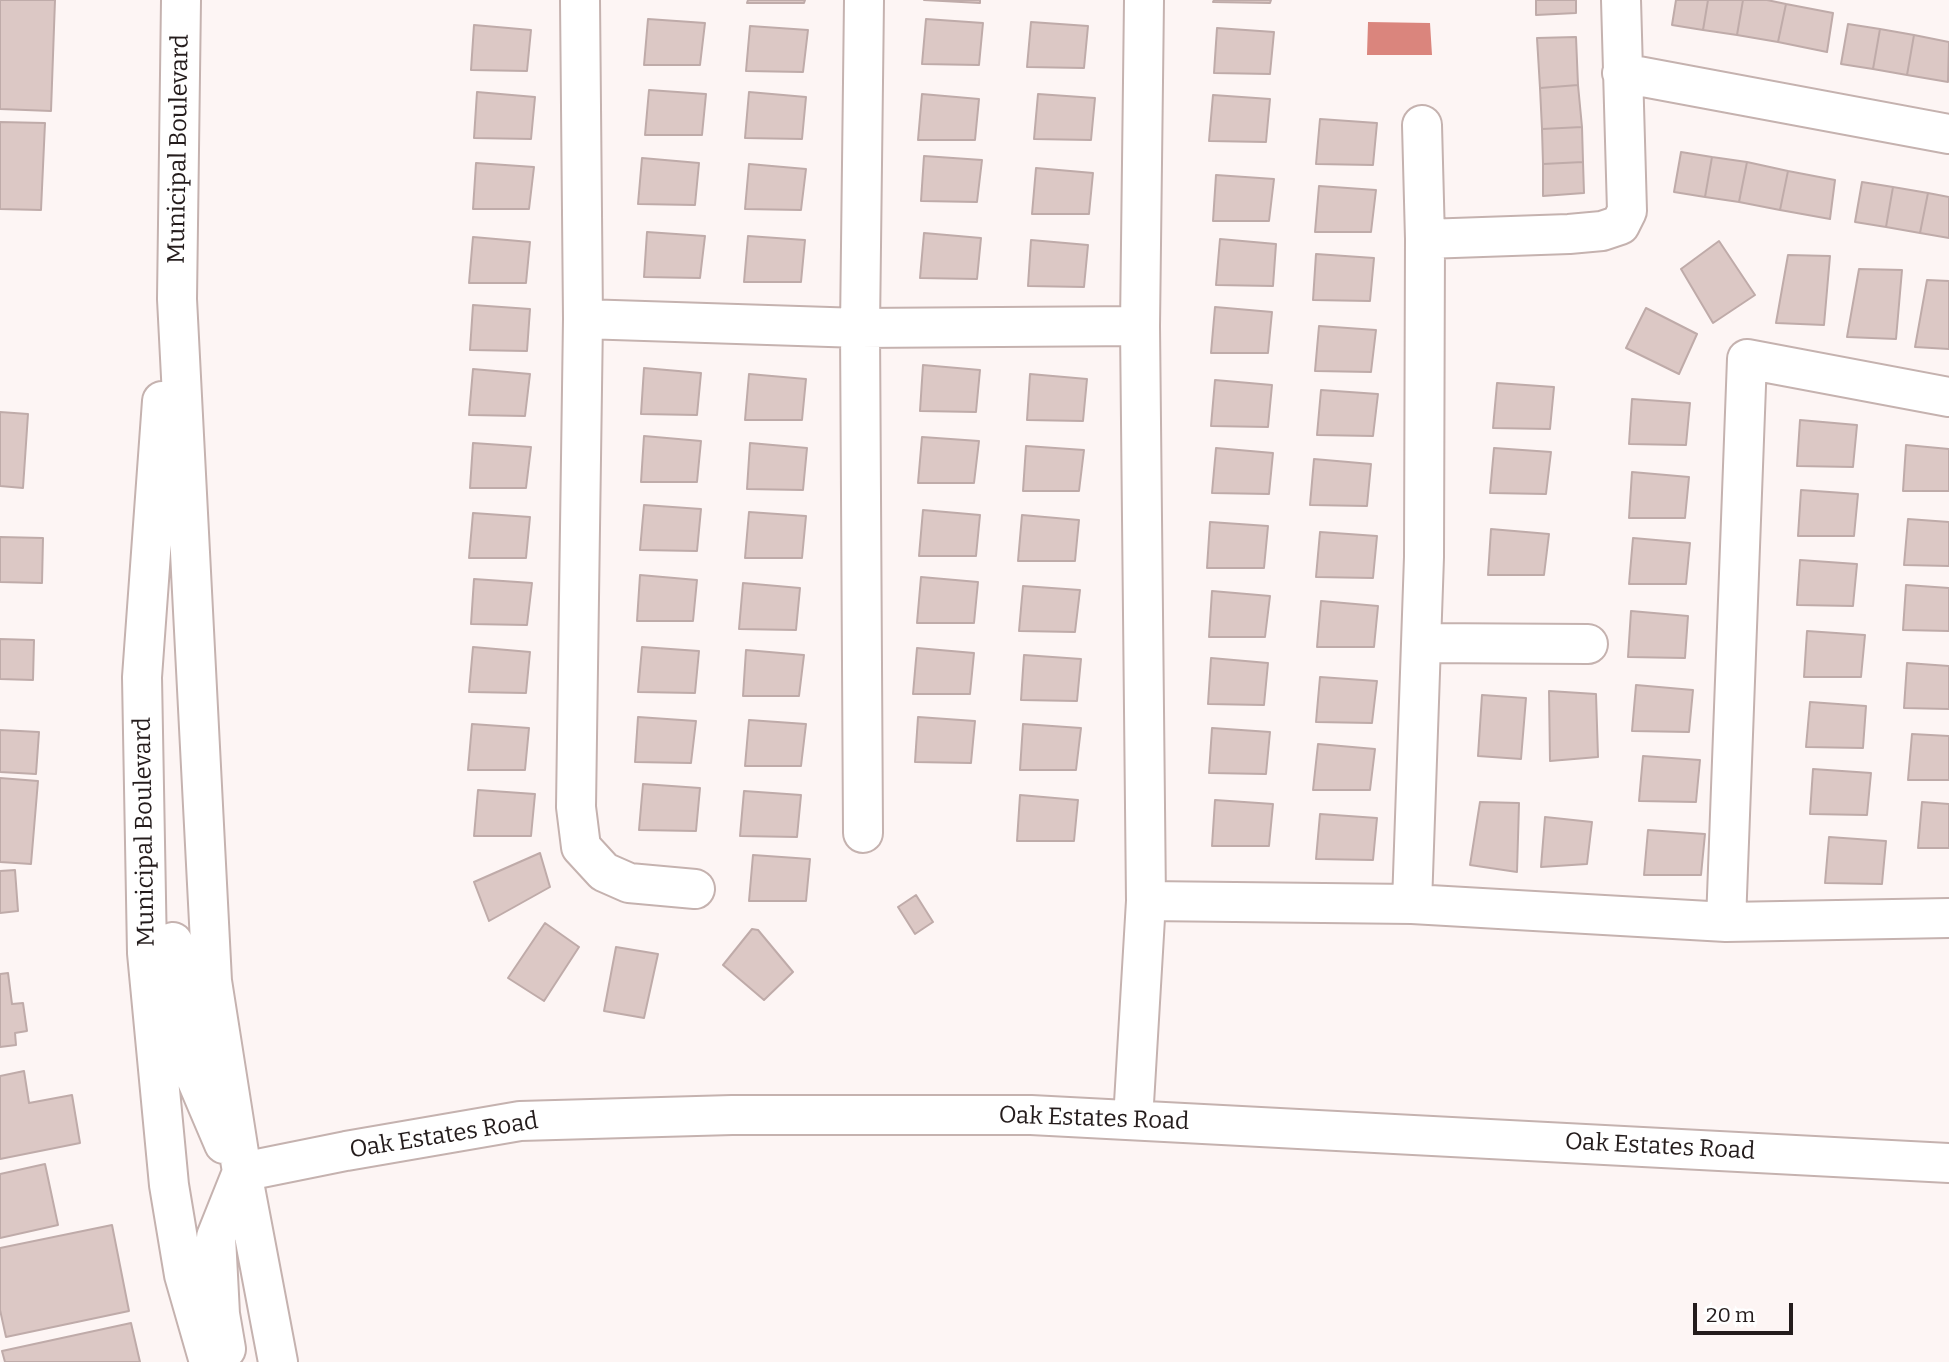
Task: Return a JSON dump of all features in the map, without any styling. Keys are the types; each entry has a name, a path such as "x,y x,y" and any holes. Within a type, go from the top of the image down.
{"street":[{"name":"Municipal Boulevard","path":"181,0 177,299 212,981 242,1172 278,1362"},
{"path":"580,0 583,319 576,807 581,847 604,872 629,883 695,888"},
{"path":"863,833 860,328 864,0"},
{"path":"1133,1120 1146,901 1140,326 1144,0"},
{"path":"1425,239 1569,234 1602,231 1619,225 1627,211 1621,0"},
{"path":"1622,73 1949,134"},
{"path":"1412,904 1422,643 1425,239 1423,125"},
{"name":"Municipal Boulevard","path":"177,299 163,393 142,677 147,953 169,1185 184,1275 209,1362"},
{"path":"583,319 860,328 1140,326"},
{"path":"1726,922 1748,359 1949,397"},
{"path":"160,436 166,523 162,659 177,990 195,1076 221,1139 242,1172 216,1237 220,1314 228,1362"},
{"path":"1422,643 1588,643"},
{"path":"1146,901 1412,904 1726,922 1949,918"},
{"name":"Oak Estates Road","path":"242,1172 520,1121 732,1115 1031,1115 1949,1163"}],"shaded area":[{"path":"1368,22 1430,23 1432,55 1367,55"}],"building":[{"path":"0,0 55,0 51,111 0,109"},
{"path":"748,0 805,0 804,3 747,3"},
{"path":"924,0 980,0 980,3"},
{"path":"1271,0 1270,3 1213,2"},
{"path":"1536,0 1576,0 1576,13 1536,15"},
{"path":"1676,0 1708,0 1703,30 1672,25"},
{"path":"1708,0 1743,0 1737,35 1703,30"},
{"path":"1743,0 1767,0 1786,4 1778,42 1737,35"},
{"path":"1786,4 1833,13 1827,52 1778,42"},
{"path":"648,19 705,23 700,65 644,65"},
{"path":"926,19 983,23 979,65 922,64"},
{"path":"1031,22 1088,26 1084,68 1027,67"},
{"path":"1848,24 1880,29 1873,69 1841,64"},
{"path":"474,25 531,30 527,71 471,70"},
{"path":"750,26 808,30 803,72 746,71"},
{"path":"1217,28 1274,32 1270,74 1214,73"},
{"path":"1880,29 1914,35 1907,75 1873,69"},
{"path":"1914,35 1949,42 1948,82 1907,75"},
{"path":"1576,37 1578,85 1540,88 1537,38"},
{"path":"1578,85 1582,127 1542,129 1540,88"},
{"path":"649,90 706,94 702,135 645,135"},
{"path":"477,92 535,97 531,139 474,138"},
{"path":"749,92 806,97 802,139 745,138"},
{"path":"922,94 979,99 975,140 918,140"},
{"path":"1038,94 1095,98 1091,140 1034,139"},
{"path":"1213,95 1270,99 1266,142 1209,141"},
{"path":"1320,119 1377,123 1373,165 1316,164"},
{"path":"0,122 45,123 41,210 0,209"},
{"path":"1582,127 1583,162 1543,164 1542,129"},
{"path":"1681,152 1712,157 1705,197 1674,192"},
{"path":"924,156 982,160 977,202 921,201"},
{"path":"1712,157 1747,162 1739,202 1705,197"},
{"path":"642,158 699,163 695,205 638,204"},
{"path":"1583,162 1584,193 1543,196 1543,164"},
{"path":"1747,162 1788,171 1780,210 1739,202"},
{"path":"476,163 534,167 529,209 473,209"},
{"path":"749,164 806,169 801,210 745,209"},
{"path":"1036,168 1093,173 1089,214 1032,214"},
{"path":"1788,171 1835,180 1830,219 1780,210"},
{"path":"1216,175 1274,179 1269,221 1213,221"},
{"path":"1862,182 1893,187 1886,227 1855,222"},
{"path":"1319,186 1376,190 1371,232 1315,232"},
{"path":"1893,187 1928,193 1920,233 1886,227"},
{"path":"1928,193 1949,197 1949,238 1920,233"},
{"path":"647,232 705,236 700,278 644,277"},
{"path":"924,233 981,238 977,279 920,278"},
{"path":"748,236 805,240 801,282 744,282"},
{"path":"473,237 530,242 526,283 469,283"},
{"path":"1220,239 1276,244 1273,286 1216,285"},
{"path":"1031,240 1088,245 1084,287 1028,286"},
{"path":"1719,241 1755,295 1713,323 1681,269"},
{"path":"1316,254 1374,258 1370,301 1313,300"},
{"path":"1788,255 1830,256 1824,325 1776,323"},
{"path":"1859,269 1902,270 1896,339 1847,337"},
{"path":"1927,280 1949,281 1949,349 1915,347"},
{"path":"473,305 530,309 527,351 470,350"},
{"path":"1215,307 1272,312 1268,353 1211,353"},
{"path":"1646,308 1697,334 1679,374 1626,348"},
{"path":"1319,326 1376,330 1371,372 1315,371"},
{"path":"923,365 980,370 976,412 920,411"},
{"path":"644,368 701,373 697,415 641,414"},
{"path":"473,369 530,374 525,416 469,415"},
{"path":"749,374 806,379 802,420 745,420"},
{"path":"1030,374 1087,379 1083,421 1027,420"},
{"path":"1215,380 1272,385 1268,427 1211,426"},
{"path":"1497,383 1554,387 1550,429 1493,428"},
{"path":"1321,390 1378,394 1373,436 1317,435"},
{"path":"1632,399 1690,403 1686,445 1629,444"},
{"path":"0,412 28,414 23,488 0,486"},
{"path":"1800,420 1857,425 1853,467 1797,466"},
{"path":"644,436 701,441 697,482 641,482"},
{"path":"922,437 979,441 974,483 918,483"},
{"path":"473,443 531,447 526,488 470,488"},
{"path":"750,443 807,448 803,490 747,489"},
{"path":"1906,445 1949,449 1949,491 1903,491"},
{"path":"1026,446 1084,450 1079,491 1023,491"},
{"path":"1216,448 1273,453 1269,494 1212,493"},
{"path":"1494,448 1551,452 1546,494 1490,493"},
{"path":"1314,459 1371,464 1367,506 1310,505"},
{"path":"1632,472 1689,477 1685,518 1629,518"},
{"path":"1801,490 1858,494 1854,536 1798,536"},
{"path":"644,505 701,509 697,551 640,550"},
{"path":"923,510 980,515 976,556 919,556"},
{"path":"749,512 806,516 802,558 745,558"},
{"path":"473,513 530,517 526,558 469,558"},
{"path":"1022,515 1079,520 1075,561 1018,561"},
{"path":"1908,519 1949,522 1949,566 1904,565"},
{"path":"1210,522 1268,526 1264,568 1207,568"},
{"path":"1491,529 1549,534 1544,575 1488,575"},
{"path":"1320,532 1377,536 1373,578 1316,577"},
{"path":"0,537 43,538 42,583 0,582"},
{"path":"1633,538 1690,543 1686,584 1629,584"},
{"path":"1800,560 1857,564 1853,606 1797,605"},
{"path":"640,575 697,580 693,621 637,621"},
{"path":"921,577 978,582 974,623 917,623"},
{"path":"474,579 532,583 527,625 471,624"},
{"path":"743,583 800,588 796,630 739,629"},
{"path":"1906,585 1949,588 1949,631 1903,630"},
{"path":"1023,586 1080,590 1075,632 1019,631"},
{"path":"1212,591 1270,596 1265,637 1209,637"},
{"path":"1321,601 1378,606 1374,647 1317,647"},
{"path":"1631,611 1688,616 1685,658 1628,657"},
{"path":"1807,631 1865,635 1861,677 1804,677"},
{"path":"0,639 34,640 33,680 0,679"},
{"path":"473,647 530,652 526,693 469,692"},
{"path":"642,647 699,651 695,693 638,692"},
{"path":"917,648 974,653 970,694 913,694"},
{"path":"746,650 804,655 799,696 743,696"},
{"path":"1024,655 1081,659 1077,701 1021,700"},
{"path":"1211,658 1268,663 1264,705 1208,704"},
{"path":"1907,663 1949,666 1949,709 1904,708"},
{"path":"1320,677 1377,681 1372,723 1316,722"},
{"path":"1636,685 1693,690 1689,732 1632,731"},
{"path":"1549,691 1596,694 1598,757 1550,761"},
{"path":"1482,695 1526,698 1521,759 1478,756"},
{"path":"1810,702 1866,706 1863,748 1806,747"},
{"path":"638,717 696,721 691,763 635,762"},
{"path":"918,717 975,721 971,763 915,762"},
{"path":"749,720 806,724 801,766 745,766"},
{"path":"472,724 529,728 525,770 468,770"},
{"path":"1023,724 1081,728 1076,770 1020,770"},
{"path":"1212,728 1270,732 1266,774 1209,773"},
{"path":"0,730 39,732 36,774 0,772"},
{"path":"1912,734 1949,736 1949,780 1908,780"},
{"path":"1318,744 1375,749 1370,790 1313,790"},
{"path":"1643,756 1700,760 1696,802 1639,801"},
{"path":"1813,769 1871,773 1867,815 1810,814"},
{"path":"0,778 38,781 31,864 0,862"},
{"path":"643,784 700,788 696,831 639,830"},
{"path":"478,790 535,794 531,836 474,836"},
{"path":"744,791 801,795 797,837 740,836"},
{"path":"1020,795 1078,800 1074,841 1017,841"},
{"path":"1215,800 1273,804 1269,846 1212,846"},
{"path":"1480,802 1519,803 1517,872 1470,865"},
{"path":"1922,802 1949,804 1949,848 1918,848"},
{"path":"1320,814 1377,818 1373,860 1316,859"},
{"path":"1545,817 1592,822 1587,864 1541,867"},
{"path":"1648,830 1705,834 1701,875 1644,875"},
{"path":"1829,837 1886,841 1882,884 1825,883"},
{"path":"540,853 550,887 489,921 474,882"},
{"path":"753,855 810,859 806,901 749,901"},
{"path":"15,870 18,911 0,913 0,871"},
{"path":"916,895 933,922 915,934 898,907"},
{"path":"545,923 579,947 544,1001 508,978"},
{"path":"752,929 758,930 793,972 764,1000 723,965"},
{"path":"616,947 658,954 644,1018 604,1011"},
{"path":"8,973 12,1004 23,1003 27,1031 15,1033 16,1045 0,1047 0,974"},
{"path":"24,1071 29,1103 72,1095 80,1143 0,1159 0,1076"},
{"path":"45,1164 58,1225 0,1238 0,1174"},
{"path":"112,1225 129,1311 6,1337 0,1310 0,1248"},
{"path":"131,1323 140,1362 5,1362 2,1351"}]}
